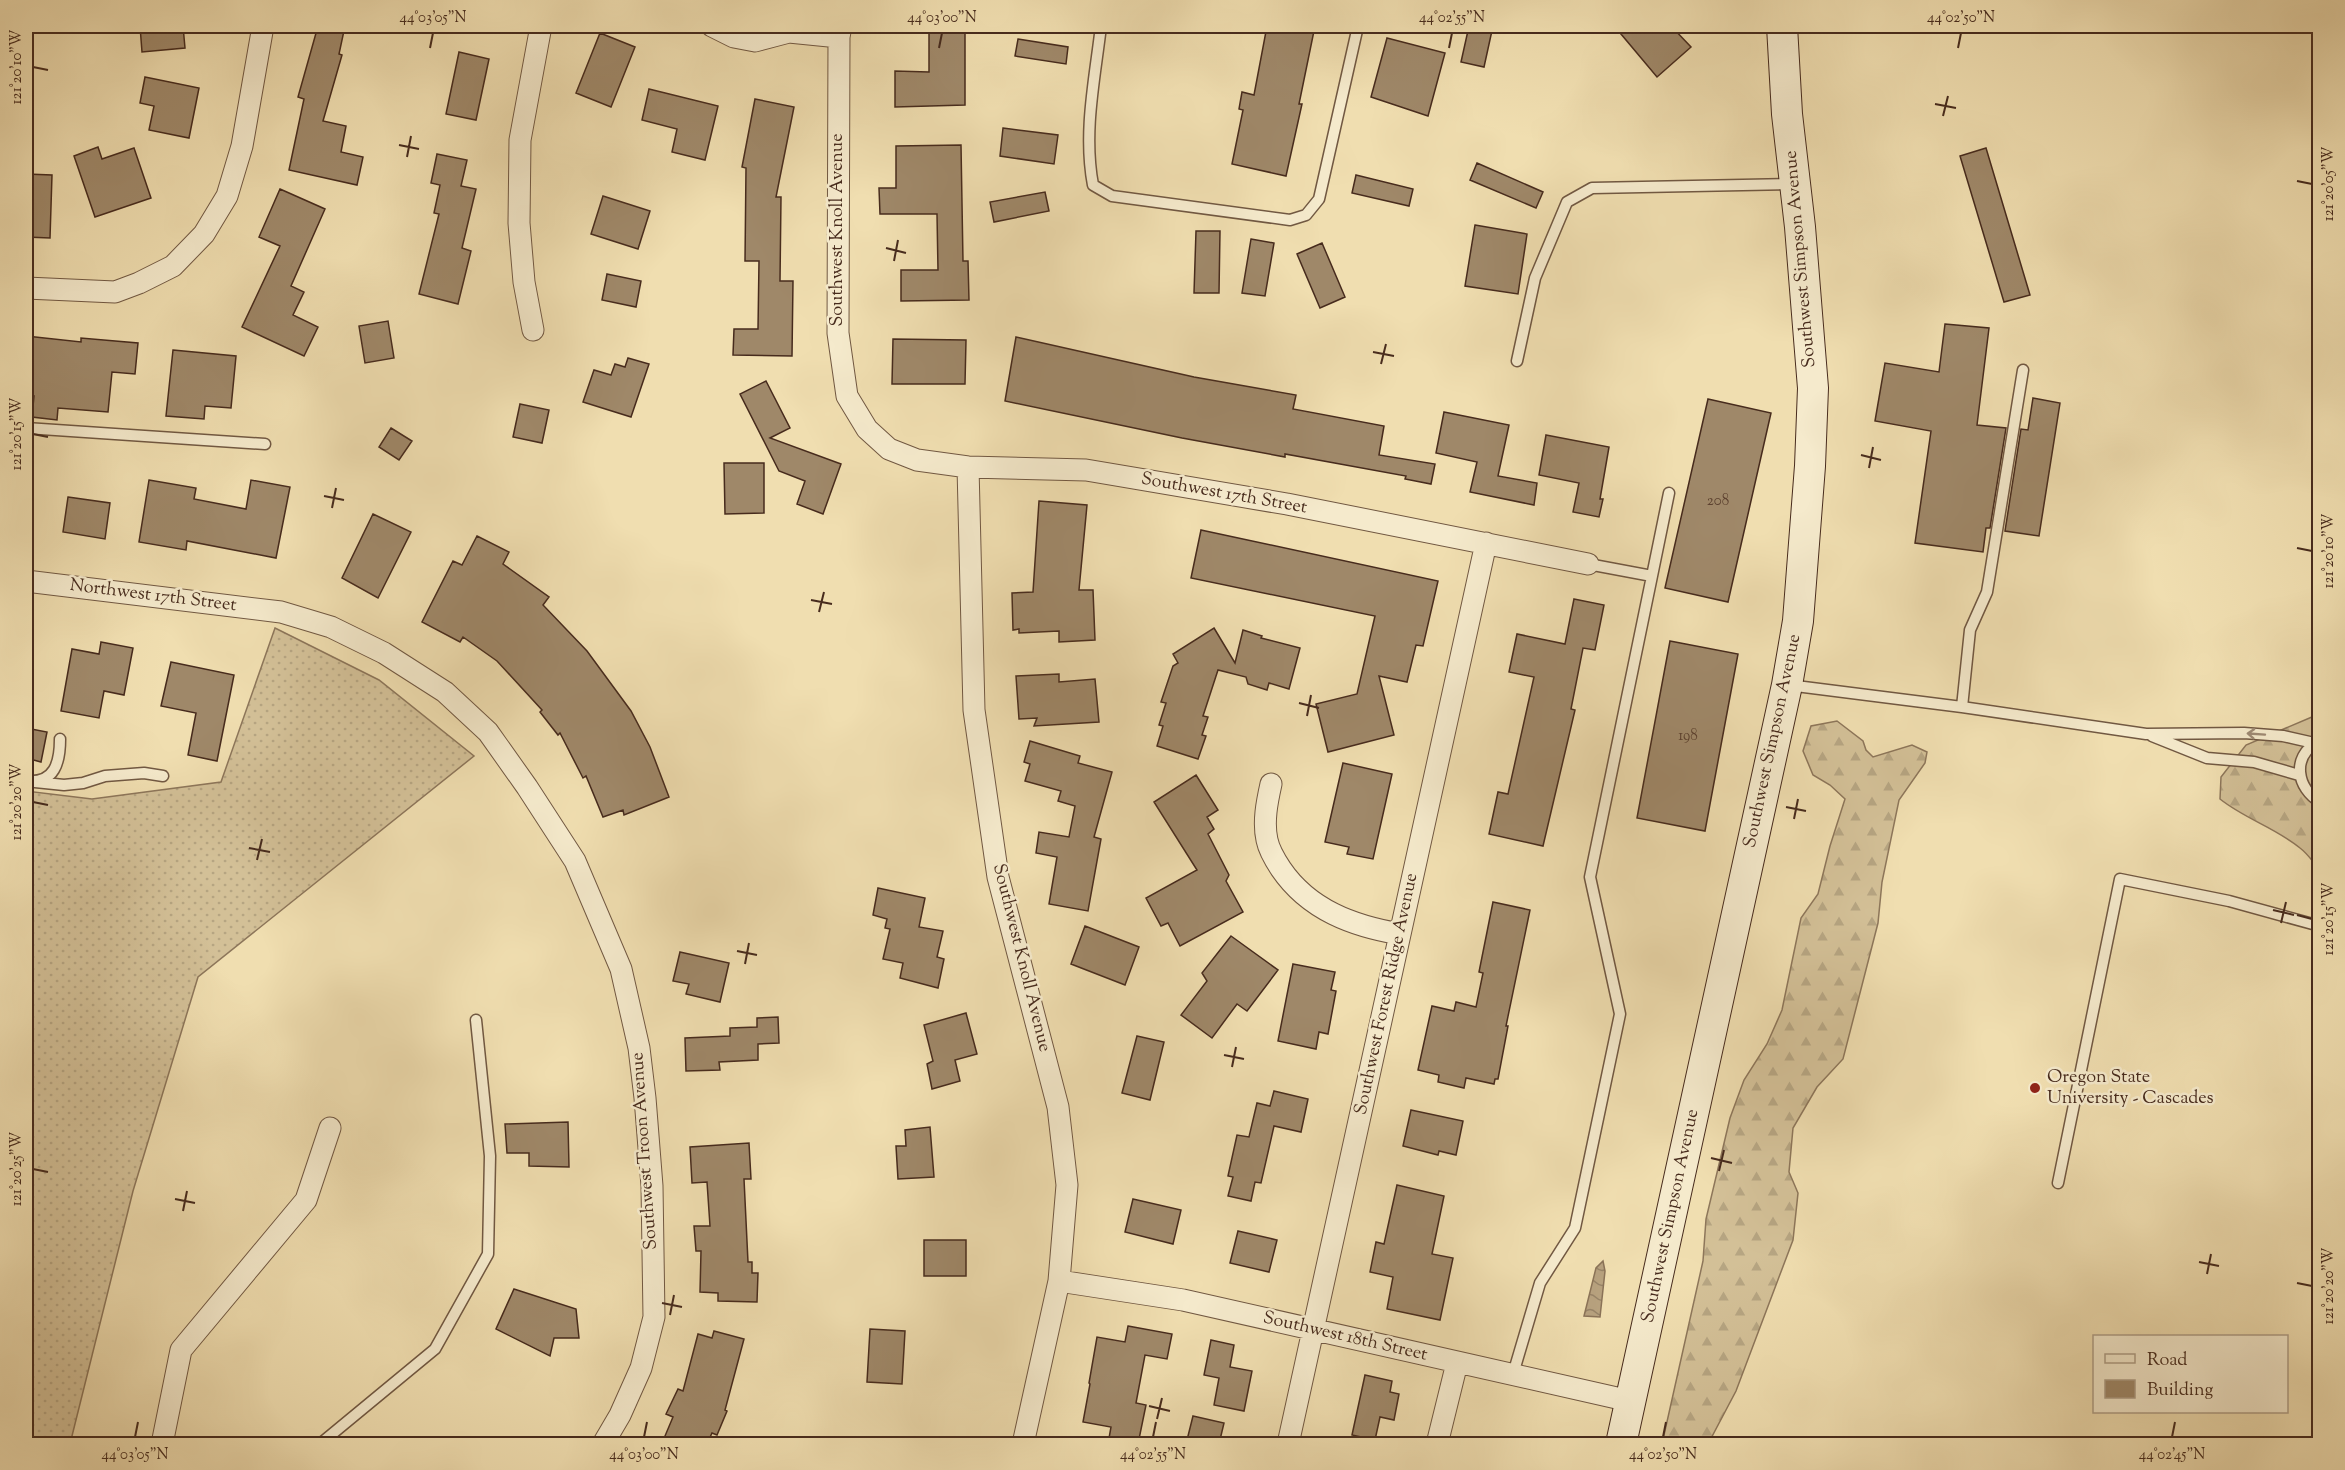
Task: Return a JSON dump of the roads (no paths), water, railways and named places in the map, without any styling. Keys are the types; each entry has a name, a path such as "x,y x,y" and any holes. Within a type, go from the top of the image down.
{"street":[{"path":"26,288 115,292 139,284 173,266 204,234 227,196 242,146 263,26"},
{"path":"533,330 524,282 520,234 520,140 541,26"},
{"path":"712,26 734,37 755,41 789,32 840,31"},
{"name":"Southwest Simpson Avenue","path":"1621,1444 1787,685 1799,610 1810,466 1813,388 1787,114 1782,26"},
{"name":"Southwest Knoll Avenue","path":"840,31 838,333 847,396 867,429"},
{"name":"Southwest 17th Street","path":"867,429 889,449 917,460 968,467 1086,470 1287,504 1588,564"},
{"name":"Southwest Knoll Avenue","path":"968,467 974,710 998,877 1058,1107 1067,1185 1059,1281 1023,1444"},
{"name":"Southwest Forest Ridge Avenue","path":"1288,1444 1486,543"},
{"name":"Northwest 17th Street","path":"26,581 280,612"},
{"name":"Southwest Troon Avenue","path":"280,612 331,627 384,653 445,692 488,732 527,787 574,861 621,969 639,1048 645,1098 652,1186 654,1317 641,1368 620,1415 603,1444"},
{"path":"1271,784 1266,813 1267,840 1278,865 1291,882 1305,896 1334,915 1357,924 1400,934"},
{"path":"162,1444 181,1350 306,1200 330,1128"},
{"name":"Southwest 18th Street","path":"1059,1281 1183,1300 1630,1401"},
{"path":"1437,1444 1457,1363"}],"lane":[{"path":"1101,26 1090,118 1088,160 1093,185 1112,196 1290,220 1306,215 1319,199 1358,26"},
{"path":"1517,361 1535,278 1567,202 1592,188 1795,184"},
{"path":"1962,707 1970,630 1987,592 2023,370"},
{"path":"26,428 265,444"},
{"path":"1513,1374 1540,1283 1575,1228 1620,1014 1590,877 1669,493"},
{"path":"1588,564 1652,576"},
{"path":"1787,685 1811,690 1962,707 2146,734 2244,733 2317,742"},
{"path":"2146,734 2208,758 2254,762 2299,775"},
{"path":"30,782 46,778 60,762 60,739"},
{"path":"2317,742 2305,752 2300,763 2299,775 2303,787 2319,802"},
{"path":"30,782 83,783 105,776 144,773 163,776"},
{"path":"2058,1183 2120,879 2229,902 2319,926"},
{"path":"320,1444 435,1349 488,1254 490,1156 476,1020"}],"water":[{"path":"1603,1261 1605,1271 1600,1317 1584,1316 1596,1268"}],"place":[{"name":"Oregon State University - Cascades","path":"2035,1088"}]}
